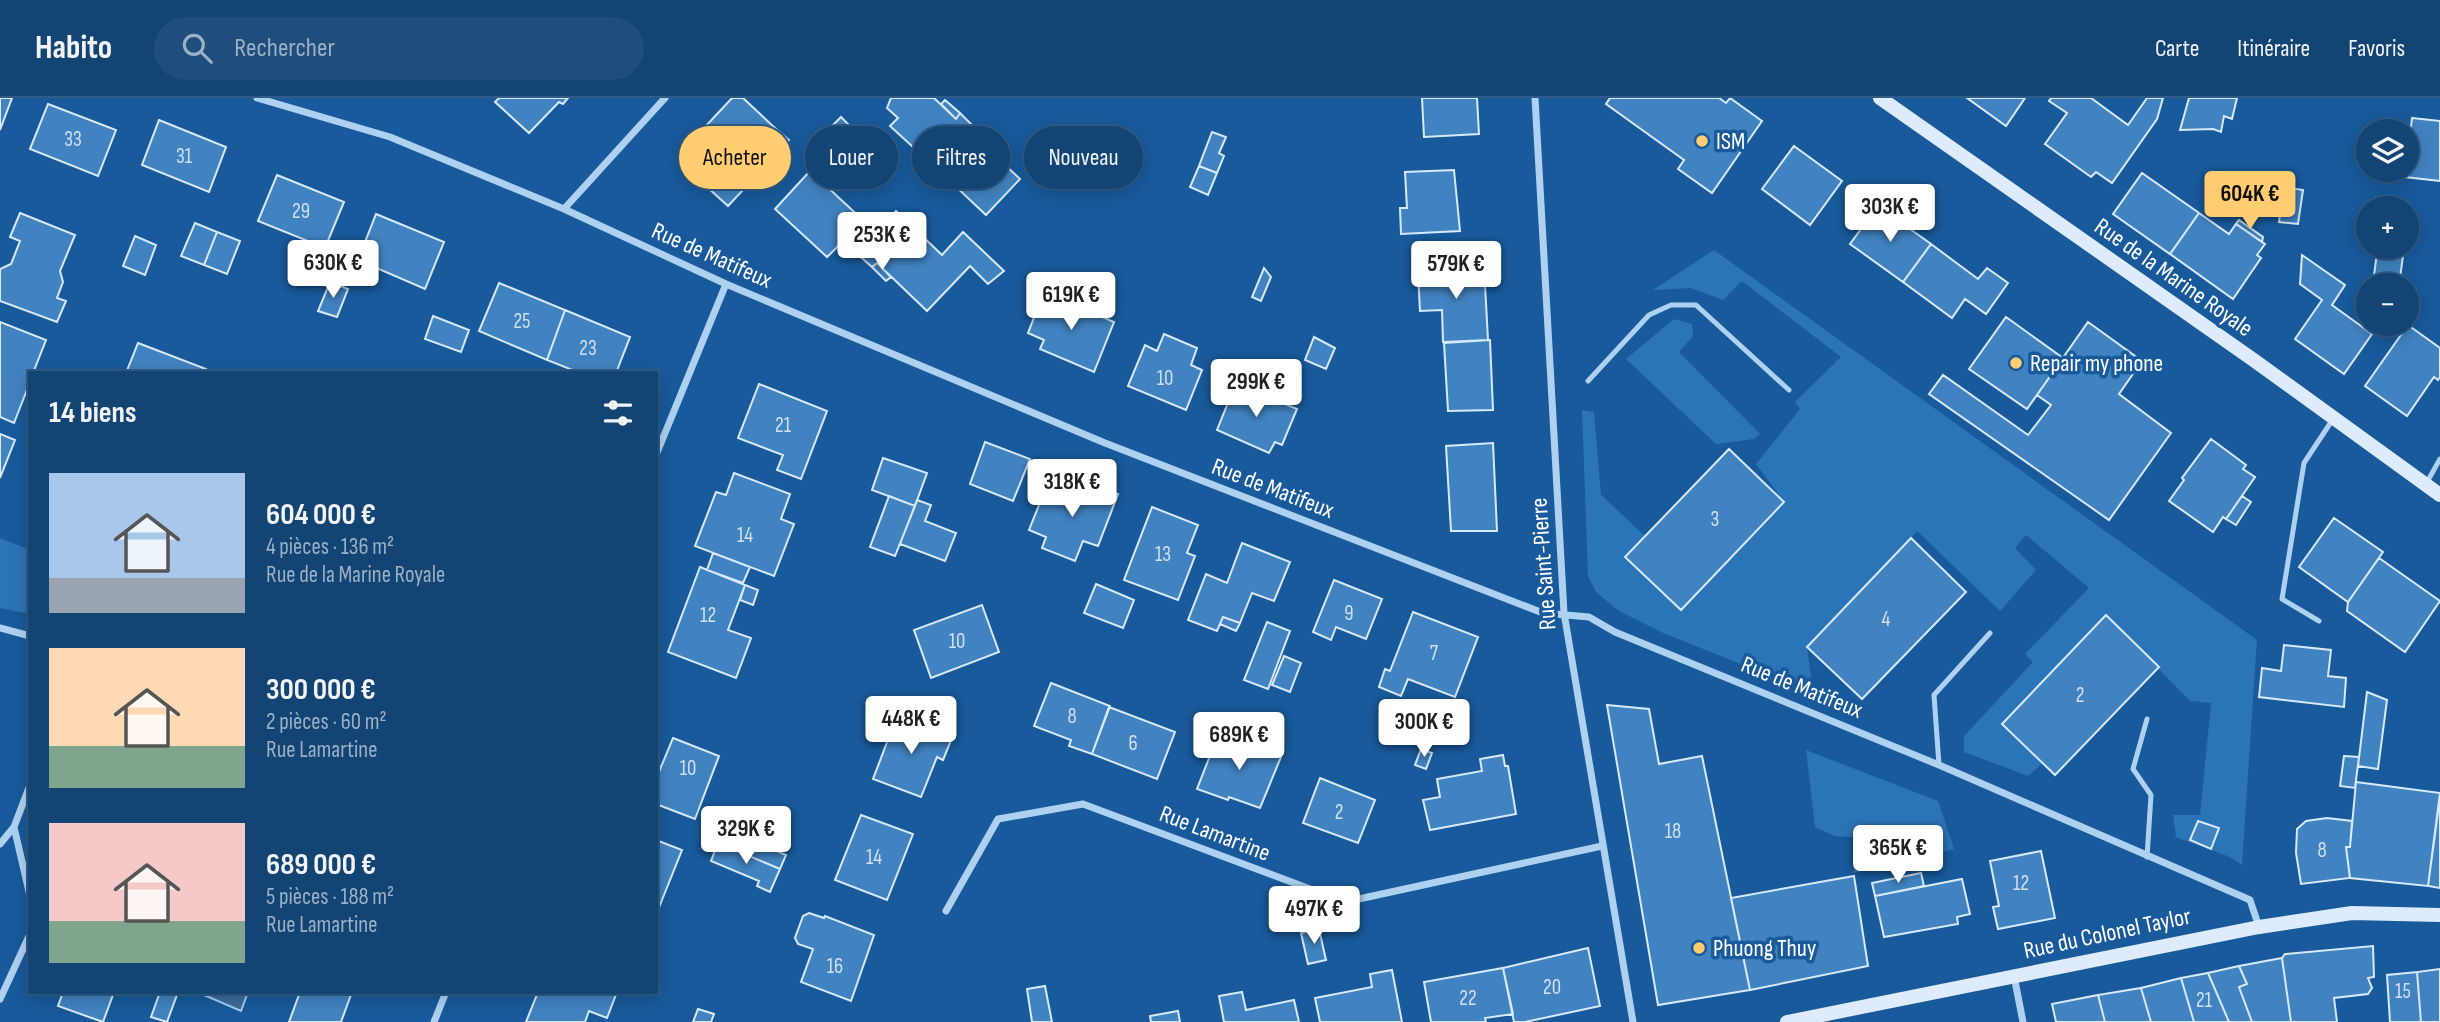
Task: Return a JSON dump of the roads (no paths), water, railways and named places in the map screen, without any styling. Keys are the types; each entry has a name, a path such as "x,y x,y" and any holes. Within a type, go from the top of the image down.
{"main road":[{"name":"Rue de la Marine Royale","path":"1880,98 2440,495"},
{"name":"Rue du Colonel Taylor","path":"1787,1022 2259,927 2352,913 2440,915"}],"street":[{"name":"Rue de Matifeux","path":"257,98 390,137 564,209 726,284 1118,448 1543,613 1589,617 1615,632 1939,765 2250,900 2259,927"},
{"path":"564,209 666,98"},
{"name":"Rue Saint-Pierre","path":"1535,98 1564,613 1633,1022"},
{"path":"658,450 726,284"},
{"path":"0,628 28,635"},
{"path":"0,844 14,827 28,790"},
{"name":"Rue Lamartine","path":"946,911 998,820 1083,804 1345,902 1602,846"},
{"path":"14,827 28,887"},
{"path":"0,999 28,938"},
{"path":"2014,975 2023,1022"},
{"path":"434,1022 445,994"}],"lane":[{"path":"1588,381 1649,314 1671,305 1696,304 1789,390"},
{"path":"2319,621 2282,599 2304,463 2333,419"},
{"path":"2426,485 2440,459"},
{"path":"1939,765 1934,695 1990,633"},
{"path":"2147,719 2133,769 2151,795 2147,857"}],"place":[{"name":"ISM","path":"1702,141"},
{"name":"Repair my phone","path":"2016,363"},
{"name":"Phuong Thuy","path":"1699,948"}]}
